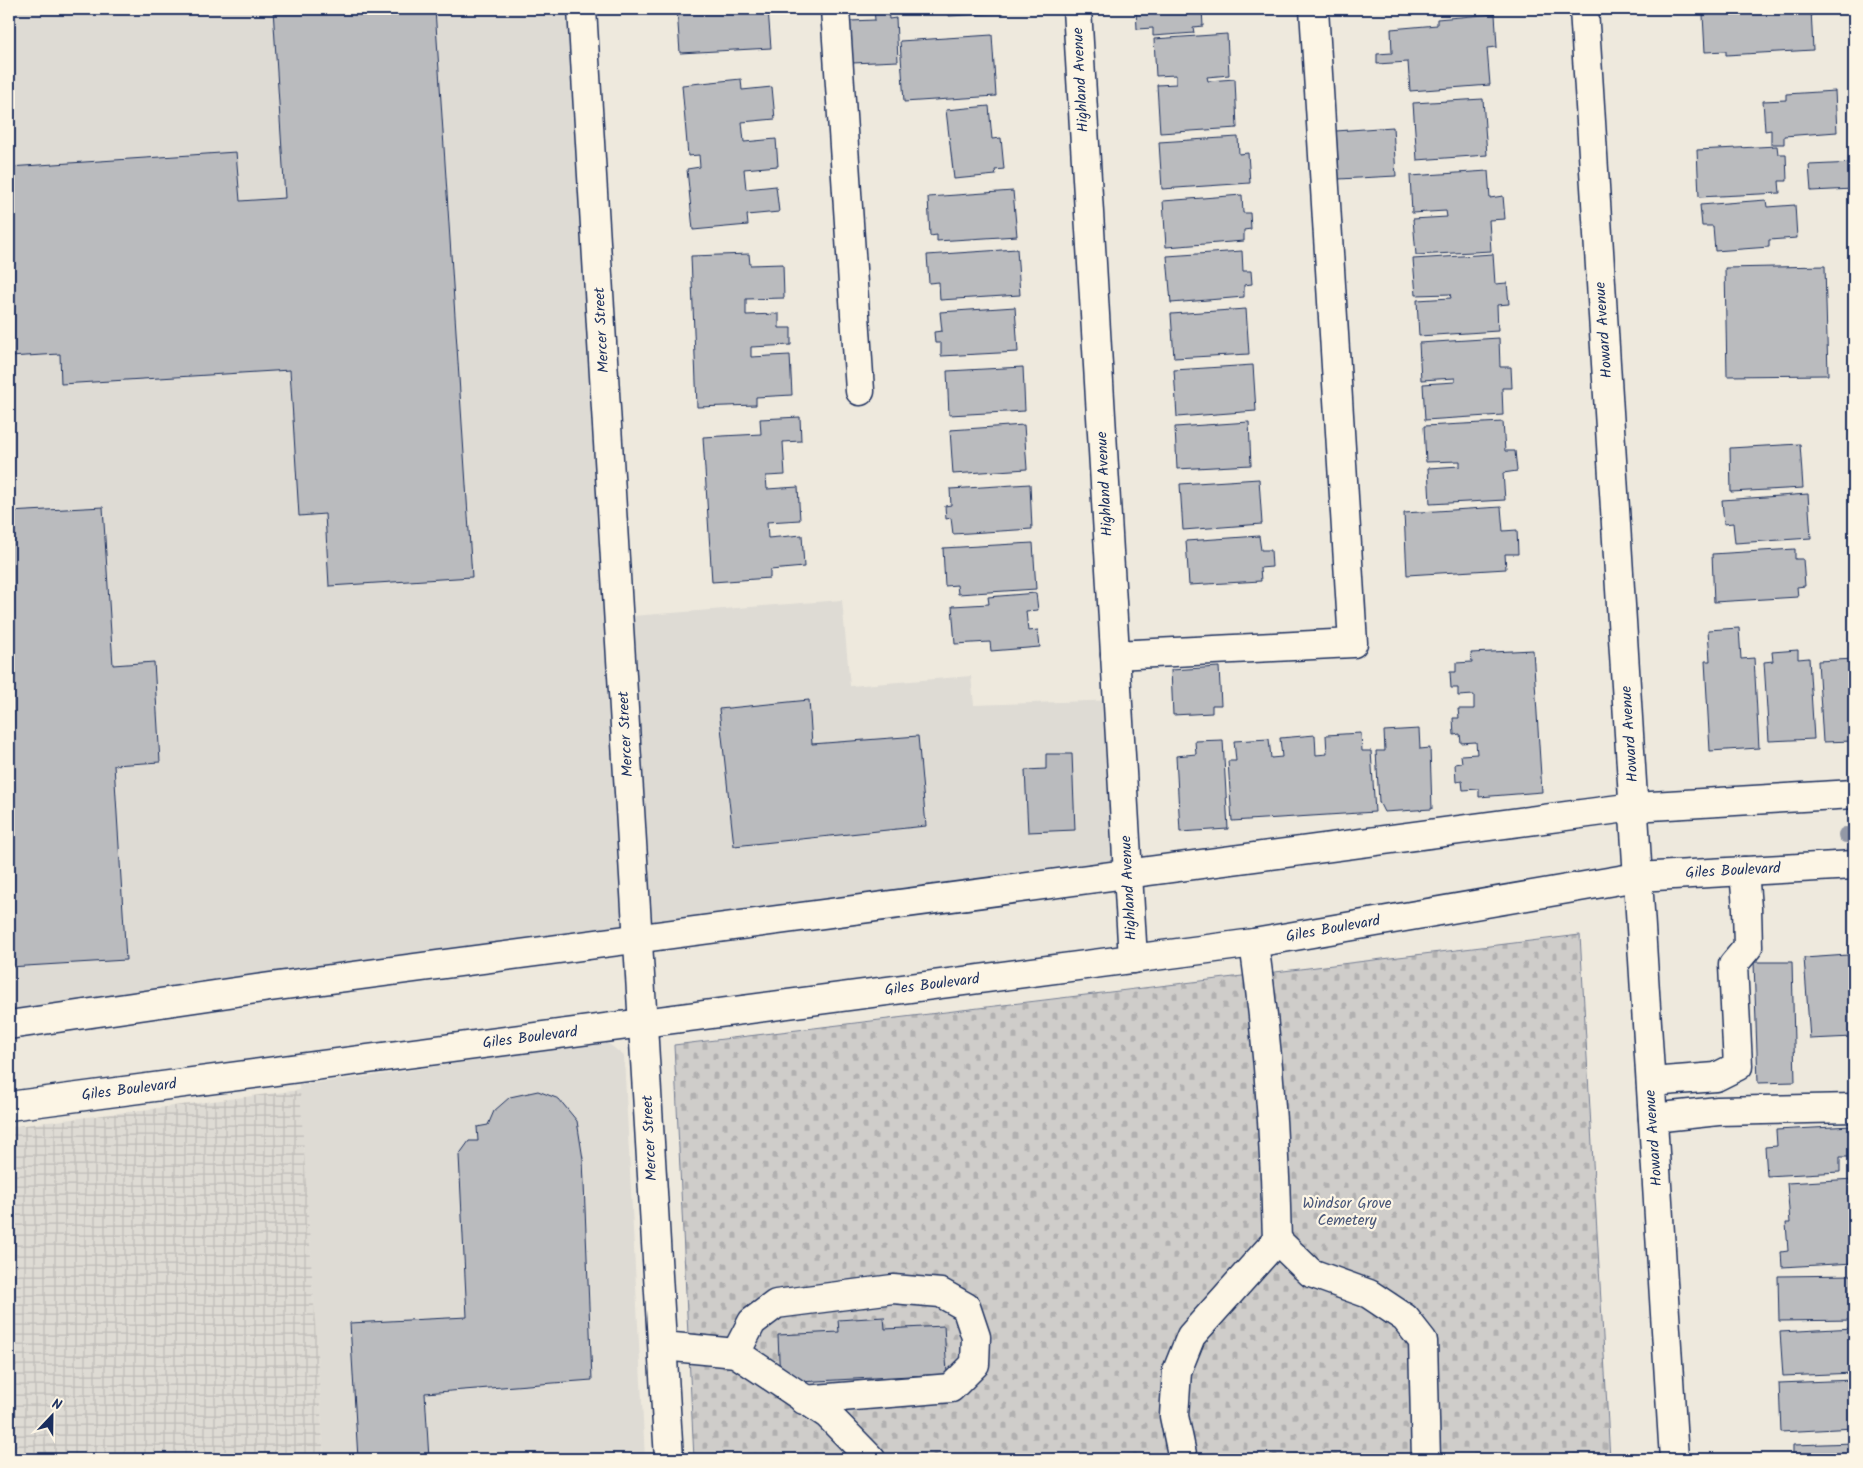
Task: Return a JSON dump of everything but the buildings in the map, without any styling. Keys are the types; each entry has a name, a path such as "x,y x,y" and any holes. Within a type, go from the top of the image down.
{"street":[{"name":"Mercer Street","path":"582,9 670,1459"},
{"path":"835,9 860,391"},
{"name":"Highland Avenue","path":"1076,9 1133,959"},
{"path":"1115,654 1353,643 1314,9"},
{"name":"Howard Avenue","path":"1584,9 1674,1459"},
{"path":"9,1025 261,988 1634,807 1854,794"},
{"name":"Giles Boulevard","path":"9,1106 1254,943 1638,877 1854,865"},
{"path":"1650,1082 1716,1077 1738,1066 1733,965 1748,947 1744,871"},
{"path":"1183,1459 1174,1416 1176,1380 1177,1372 1191,1336 1277,1240 1275,1162 1267,1047 1254,943"},
{"path":"1653,1118 1718,1111 1854,1108"},
{"path":"1277,1240 1311,1273 1369,1294 1405,1318 1422,1341 1426,1459"},
{"path":"736,1353 752,1322 776,1304 894,1289 941,1293 966,1307 976,1336 974,1364 951,1388 804,1400"},
{"path":"662,1346 736,1353 826,1414 871,1459"}],"shaded area":[{"path":"9,9 582,9 619,617 842,600 850,686 971,676 974,705 1118,700 1128,874 9,1025"},
{"path":"584,1044 609,1044 624,1056 645,1459 324,1459 299,1085"},
{"path":"300,1090 324,1459 9,1459 9,1127"}],"green space":[{"name":"Windsor Grove Cemetery","path":"1580,935 1610,1459 694,1459 674,1045"}]}
